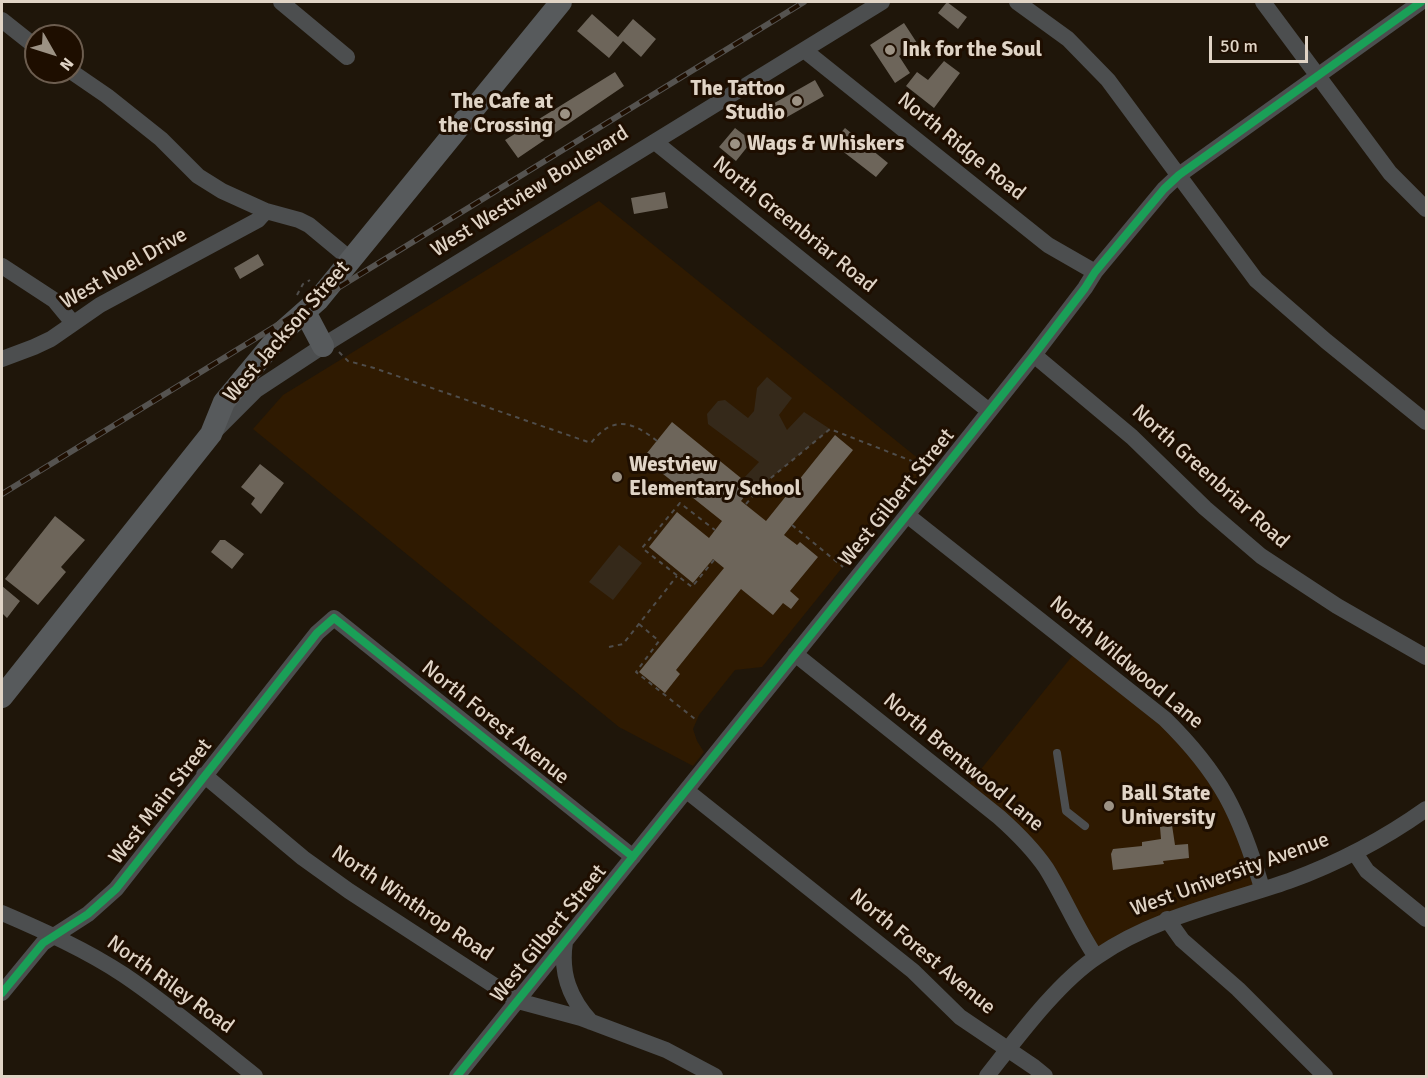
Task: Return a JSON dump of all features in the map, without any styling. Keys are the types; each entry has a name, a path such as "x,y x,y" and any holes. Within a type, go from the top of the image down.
{"main road":[{"name":"West Jackson Street","path":"2,697 211,434 224,402 304,307 350,260 556,3"},
{"path":"304,307 331,349"}],"street":[{"path":"281,2 347,57"},
{"name":"West Westview Boulevard","path":"211,434 256,390 331,349 655,142 882,2"},
{"path":"1017,2 1068,39 1108,80 1256,280 1326,341 1426,422"},
{"path":"1263,2 1390,173 1426,209"},
{"name":"West Gilbert Street","path":"458,1077 907,515 1034,354 1095,272 1164,189 1179,175 1421,2"},
{"path":"2,20 24,37"},
{"name":"North Ridge Road","path":"804,50 1048,245 1095,272"},
{"path":"84,80 161,139 198,176 222,191 266,211 309,225 350,260"},
{"name":"North Greenbriar Road","path":"655,142 989,411"},
{"name":"West Noel Drive","path":"2,359 51,339 100,305 258,220 266,211"},
{"path":"2,266 54,300 73,323"},
{"name":"North Greenbriar Road","path":"1034,354 1132,437 1205,508 1261,556 1337,606 1426,657"},
{"name":"North Wildwood Lane","path":"907,515 1165,719 1187,741 1218,782 1231,804 1240,822 1262,888"},
{"name":"West Main Street","path":"2,993 38,948 88,914 116,889 317,633 334,618"},
{"name":"North Forest Avenue","path":"334,618 633,857"},
{"name":"North Brentwood Lane","path":"795,654 991,810 1019,835 1046,868 1096,957"},
{"name":"North Winthrop Road","path":"204,776 303,858 349,891 518,1001 592,1023 666,1050 709,1075"},
{"name":"North Forest Avenue","path":"687,791 913,971 960,1017 1045,1077"},
{"name":"West University Avenue","path":"987,1077 1065,984 1096,957 1129,936 1167,919 1318,870 1355,853 1402,826 1426,809"},
{"path":"1355,853 1367,871 1426,919"},
{"name":"North Riley Road","path":"2,913 54,936 125,976 180,1016 255,1077"},
{"path":"1167,919 1182,940 1238,989 1325,1077"},
{"path":"565,942 564,971 568,989 581,1011 592,1023"}],"lane":[{"path":"1057,753 1066,811 1085,826"}],"path":[{"path":"304,307 297,295 298,289 311,280"},
{"path":"331,349 348,362 374,368 591,443 600,432 617,423 633,425 657,441"},
{"path":"746,504 760,487 830,429 930,468"},
{"path":"714,560 692,587 642,548 681,503 715,530"},
{"path":"792,525 843,567"},
{"path":"609,647 623,644 677,576"},
{"path":"639,624 659,641 636,672 695,719"}],"shaded area":[{"name":"Westview Elementary School","path":"599,201 930,468 917,485 908,486 762,667 735,670 699,715 693,729 704,752 693,766 619,727 253,429 283,395"},
{"path":"767,377 792,398 779,415 787,430 804,412 830,429 760,487 752,487 743,479 759,462 708,424 707,414 718,401 725,400 748,418 754,411 757,388"},
{"path":"619,545 642,563 613,600 589,582"},
{"name":"Ball State University","path":"1077,650 1199,755 1262,888 1096,957 1046,868 965,789"}],"building":[{"path":"947,2 967,17 958,29 938,13"},
{"path":"592,14 618,37 633,19 656,39 641,57 623,41 609,58 577,31"},
{"name":"Ink for the Soul","path":"904,23 917,43 899,56 910,73 895,83 870,45"},
{"path":"944,61 960,73 934,108 906,86 917,72 928,80"},
{"path":"615,72 624,86 518,158 505,140"},
{"name":"The Tattoo Studio","path":"815,80 824,96 780,121 771,105"},
{"name":"Wags & Whiskers","path":"735,128 752,141 736,161 719,147"},
{"path":"845,128 888,163 876,177 832,143"},
{"path":"665,192 668,208 634,214 631,198"},
{"path":"258,254 264,265 240,279 234,268"},
{"name":"Westview Elementary School","path":"672,422 752,487 741,501 766,521 835,435 853,450 784,535 797,545 800,542 818,557 790,591 799,599 791,609 783,603 773,615 741,589 676,670 680,674 665,693 639,672 724,568 713,559 693,583 649,547 677,512 709,538 722,521 643,458"},
{"path":"260,464 284,483 261,514 251,504 255,498 241,487"},
{"path":"55,516 85,540 61,567 66,572 38,605 5,579"},
{"path":"220,540 225,540 244,554 232,569 211,552"},
{"path":"2,586 20,601 7,618 2,613"},
{"path":"1172,825 1175,845 1188,844 1189,858 1163,861 1164,864 1113,870 1111,854 1113,849 1142,846 1142,842 1161,839 1160,827"}],"railway":[{"path":"2,494 804,2"}],"cycle path":[{"path":"457,1076 907,515 1034,355 1095,272 1164,189 1179,175 1421,2"},
{"path":"2,993 43,943 88,914 116,889 317,633 334,618 633,857"}],"place":[{"name":"Ink for the Soul","path":"890,50"},
{"name":"The Tattoo Studio","path":"797,101"},
{"name":"The Cafe at the Crossing","path":"565,114"},
{"name":"Wags & Whiskers","path":"735,144"},
{"name":"Westview Elementary School","path":"617,477"},
{"name":"Ball State University","path":"1109,806"}]}
